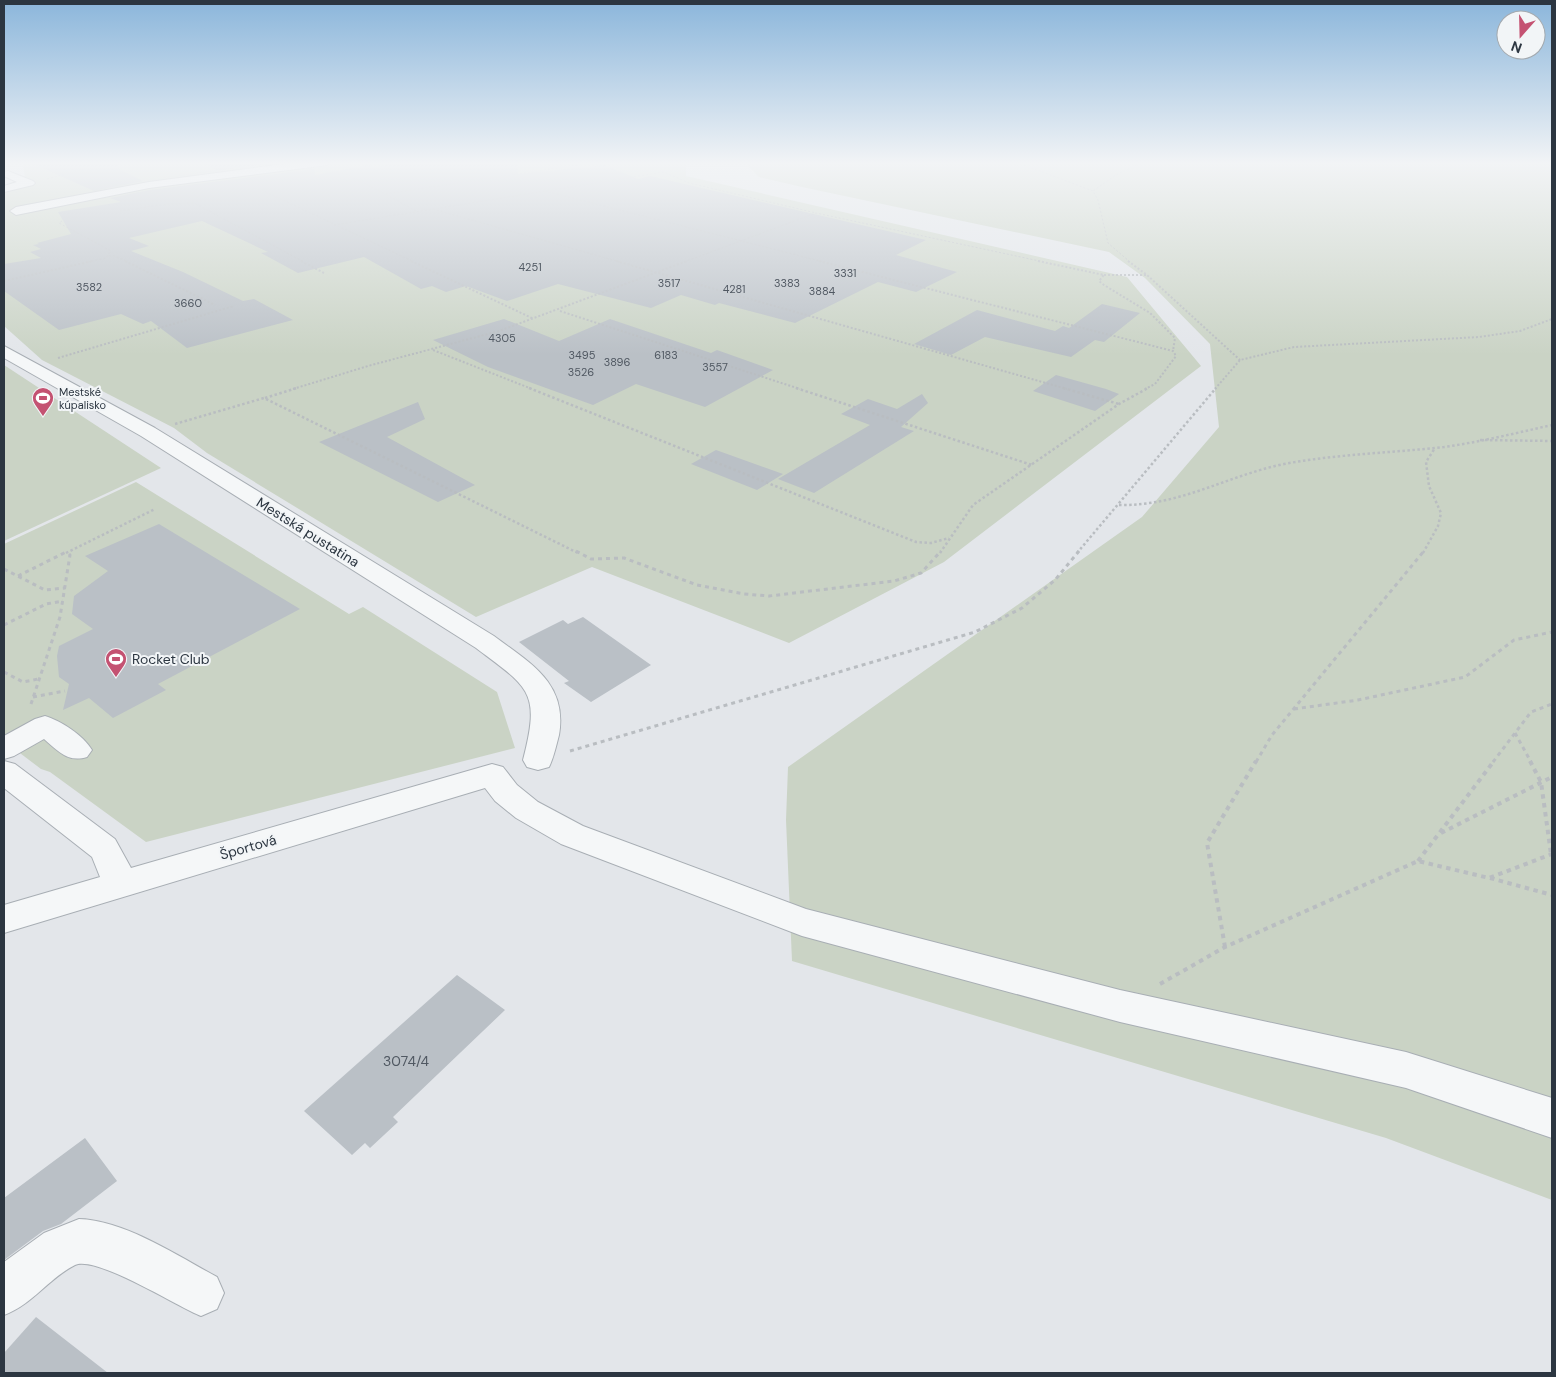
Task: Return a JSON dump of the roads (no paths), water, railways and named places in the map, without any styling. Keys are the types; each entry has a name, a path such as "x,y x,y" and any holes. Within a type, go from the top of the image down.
{"street":[{"name":"Mestská pustatina","path":"4,351 148,432 485,642 533,680 545,699 544,735 538,760"},
{"path":"4,749 45,726 77,750"},
{"path":"4,772 104,848 114,866 118,885"},
{"name":"Športová","path":"4,919 492,775 506,793 527,810 572,835 802,922 1120,1006 1406,1070 1552,1118"},
{"path":"4,1292 53,1253 80,1241 101,1242 201,1293"}],"place":[{"name":"Mestské kúpalisko","path":"43,417"},
{"name":"Rocket Club","path":"116,678"}]}
